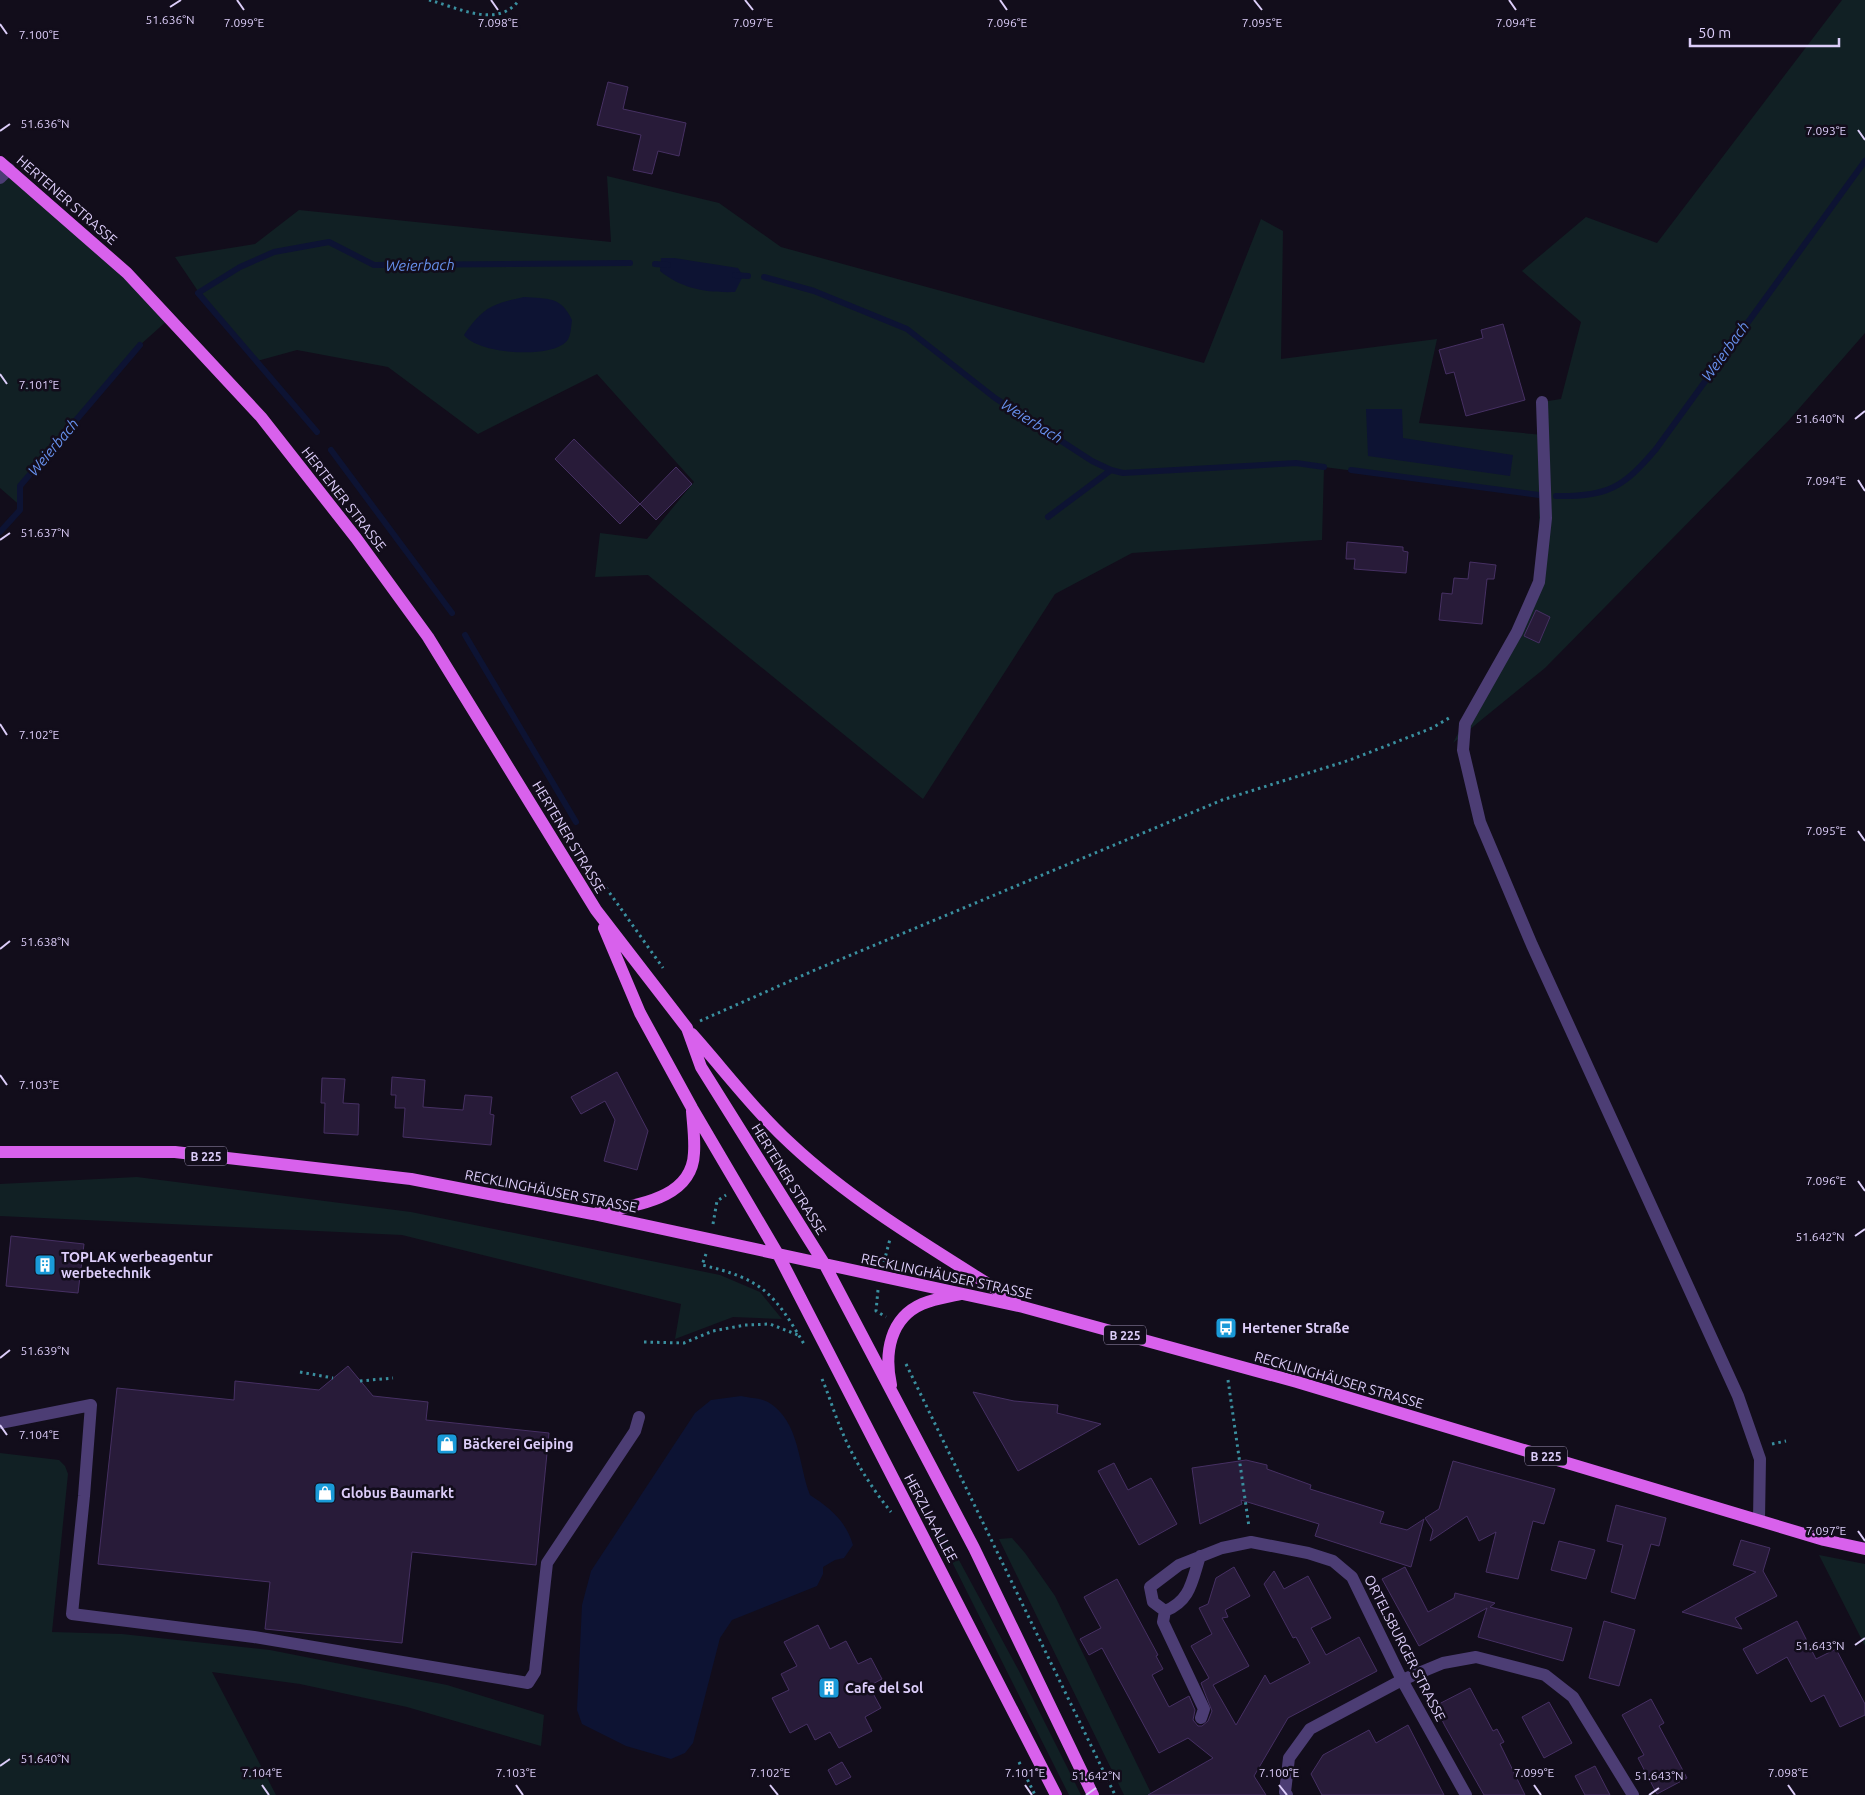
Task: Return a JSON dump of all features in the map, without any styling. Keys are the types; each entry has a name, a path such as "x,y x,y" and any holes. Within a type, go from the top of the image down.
{"main road":[{"name":"HERTENER STRASSE","path":"5,165 127,273 267,425 356,538 428,637 596,910 687,1028 701,1067 825,1265"},
{"name":"HERTENER STRASSE","path":"596,910 640,1013 692,1108 780,1256"},
{"path":"687,1028 790,1144 828,1176 899,1226 1024,1306"},
{"path":"592,1214 667,1196 685,1180 694,1156 692,1108"},
{"name":"RECKLINGHÄUSER STRASSE","path":"0,1152 185,1153 411,1179 592,1214 780,1256 964,1293 1024,1306 1306,1384 1824,1540 1865,1549"},
{"name":"HERZLIA-ALLEE","path":"780,1256 1056,1795"},
{"name":"HERZLIA-ALLEE","path":"825,1265 895,1402 974,1548 1094,1795"},
{"path":"895,1402 888,1370 888,1348 900,1319 922,1304 964,1293"}],"street":[{"path":"0,178 5,165"},
{"path":"1542,402 1546,518 1540,582 1518,632 1465,724 1463,750 1480,822 1532,945 1738,1396 1760,1459 1759,1519"},
{"path":"0,1423 91,1405 72,1614 254,1637 528,1683 535,1672 547,1563 635,1431 639,1417"},
{"name":"ORTELSBURGER STRASSE","path":"1165,1611 1153,1602 1150,1588 1179,1565 1222,1548 1251,1542 1308,1553 1333,1561 1352,1577 1402,1680 1466,1795"},
{"path":"1200,1556 1189,1592 1179,1606 1165,1611 1164,1622 1204,1709 1201,1718"},
{"path":"1287,1795 1285,1792 1289,1758 1310,1729 1402,1680 1443,1663 1476,1657 1545,1675 1573,1697 1633,1795"}],"path":[{"path":"430,0 490,17 511,11 519,0"},
{"path":"687,1028 815,970 1222,800 1350,760 1432,728 1476,704"},
{"path":"898,1324 876,1311 880,1276 889,1242 899,1226"},
{"path":"644,1342 684,1343 713,1331 745,1325 770,1324 799,1335"},
{"path":"903,1358 1115,1795"},
{"path":"1226,1363 1230,1403 1251,1542"},
{"path":"300,1372 334,1378"},
{"path":"360,1381 393,1378"}],"shaded area":[{"path":"1842,0 1865,0 1865,333 1789,420 1545,668 1453,743 1539,582 1539,495 1324,467 1322,540 1132,553 1055,594 923,799 648,575 595,577 600,533 647,539 694,482 597,374 478,434 388,367 297,350 257,361 204,300 175,257 255,244 299,210 611,242 607,176 719,203 781,247 1204,363 1261,219 1283,231 1281,359 1437,339 1419,423 1543,435 1542,402 1561,399 1581,322 1522,271 1586,217 1657,243"},
{"path":"0,162 169,319 140,345 20,486 23,508 0,488"},
{"path":"137,1177 411,1212 720,1275 760,1292 782,1319 733,1317 675,1339 681,1304 402,1235 0,1216 0,1184"},
{"path":"0,1453 59,1460 65,1466 68,1474 52,1632 122,1634 270,1650 447,1685 544,1715 541,1746 407,1707 300,1684 212,1672 276,1795 0,1795"},
{"path":"940,1525 1020,1673 1081,1795 1069,1795 935,1528"},
{"path":"1012,1538 1025,1553 1055,1596 1152,1795 1124,1795 999,1539"},
{"path":"1819,1555 1865,1564 1865,1646"}],"water":[{"path":"661,258 674,258 738,268 743,276 735,292 695,289 677,282 660,271"},
{"path":"524,297 553,300 568,312 572,320 570,335 566,342 545,351 514,352 483,346 464,335 477,318 489,308"},
{"path":"1366,409 1402,409 1403,438 1513,455 1510,476 1368,456"},
{"path":"741,1396 768,1402 786,1420 796,1444 810,1495 842,1522 853,1545 844,1558 835,1560 823,1567 823,1574 817,1586 732,1620 720,1638 693,1743 685,1753 671,1759 626,1746 582,1724 577,1710 582,1605 591,1571 695,1413 711,1400"}],"building":[{"path":"608,82 628,87 623,109 686,123 679,156 658,151 652,174 633,170 641,135 597,125"},
{"path":"1503,324 1525,400 1466,416 1454,372 1446,374 1439,350 1483,338 1481,330"},
{"path":"574,439 640,504 620,524 555,459"},
{"path":"676,467 692,484 656,520 640,504"},
{"path":"1347,542 1403,547 1403,551 1408,552 1406,573 1354,569 1355,559 1346,559"},
{"path":"1470,562 1496,565 1494,579 1487,579 1482,624 1439,620 1442,593 1452,594 1454,578 1468,579"},
{"path":"1536,610 1550,617 1539,643 1524,636"},
{"path":"617,1072 648,1131 637,1170 604,1161 615,1120 605,1101 581,1114 571,1097"},
{"path":"392,1077 425,1080 423,1107 463,1110 465,1095 492,1097 490,1114 494,1115 491,1145 403,1137 405,1108 395,1108 396,1095 391,1095"},
{"path":"322,1078 345,1079 343,1103 359,1104 358,1135 324,1133 325,1103 321,1103"},
{"name":"TOPLAK werbeagentur werbetechnik","path":"11,1236 84,1244 78,1293 6,1286"},
{"name":"Globus Baumarkt","path":"348,1366 373,1396 428,1402 426,1420 549,1433 536,1565 412,1552 402,1643 265,1629 270,1582 98,1564 117,1388 234,1400 235,1381 319,1390"},
{"path":"973,1392 1014,1401 1058,1405 1057,1413 1101,1424 1018,1471"},
{"path":"1246,1460 1267,1465 1267,1469 1311,1485 1310,1489 1384,1512 1380,1523 1407,1530 1424,1519 1411,1567 1315,1536 1319,1524 1241,1500 1242,1504 1200,1524 1192,1468"},
{"path":"1453,1461 1555,1489 1544,1524 1533,1521 1518,1579 1486,1572 1496,1532 1479,1541 1467,1516 1430,1541 1433,1530 1425,1518 1439,1509"},
{"path":"1114,1463 1128,1490 1151,1478 1177,1524 1139,1545 1098,1471"},
{"path":"1616,1505 1666,1518 1659,1546 1651,1544 1635,1599 1611,1592 1623,1545 1607,1541"},
{"path":"1741,1540 1770,1548 1763,1571 1777,1596 1735,1618 1742,1629 1682,1612 1756,1572 1733,1565"},
{"path":"1559,1541 1595,1550 1586,1579 1551,1570"},
{"path":"1234,1567 1250,1596 1225,1610 1228,1617 1222,1618 1249,1666 1213,1685 1236,1725 1265,1675 1270,1684 1310,1663 1296,1637 1293,1638 1264,1584 1274,1571 1284,1589 1308,1576 1331,1618 1311,1628 1326,1655 1359,1637 1377,1671 1288,1718 1254,1776 1266,1795 1148,1795 1213,1758 1188,1738 1159,1753 1102,1648 1089,1655 1080,1639 1101,1628 1084,1597 1117,1579 1158,1655 1156,1656 1163,1669 1152,1675 1169,1707 1189,1696 1195,1710 1193,1720 1198,1726 1202,1726 1208,1721 1212,1711 1201,1683 1209,1678 1191,1646 1212,1634 1199,1608 1208,1604 1216,1578"},
{"path":"1405,1567 1428,1612 1454,1598 1455,1593 1495,1603 1490,1607 1572,1628 1563,1661 1478,1637 1487,1608 1419,1646 1382,1579"},
{"path":"1604,1621 1635,1630 1619,1686 1589,1678"},
{"path":"1797,1621 1816,1659 1836,1649 1865,1704 1865,1715 1840,1727 1824,1695 1811,1702 1787,1657 1757,1674 1743,1649"},
{"name":"Cafe del Sol","path":"818,1625 830,1649 846,1641 858,1664 871,1658 882,1679 869,1686 881,1708 865,1717 872,1731 839,1748 830,1732 815,1740 807,1724 790,1733 772,1698 789,1690 781,1674 797,1666 784,1642"},
{"path":"1470,1688 1493,1731 1497,1729 1504,1742 1500,1744 1525,1795 1484,1795 1445,1726 1435,1706"},
{"path":"1651,1699 1664,1723 1659,1726 1687,1778 1657,1794 1638,1758 1644,1755 1622,1715"},
{"path":"1549,1702 1572,1743 1544,1758 1522,1717"},
{"path":"1408,1725 1444,1795 1322,1795 1311,1774 1323,1755 1369,1730 1376,1743"},
{"path":"842,1762 851,1777 836,1785 828,1770"},
{"path":"1595,1766 1610,1795 1585,1795 1575,1776"}],"waterway":[{"name":"Weierbach","path":"1556,496 1588,495 1601,492 1613,488 1634,473 1656,449 1865,161"},
{"name":"Weierbach","path":"317,432 198,293 240,267 274,252 329,242 374,265 630,263"},
{"name":"Weierbach","path":"655,264 668,265"},
{"name":"Weierbach","path":"735,275 748,276"},
{"name":"Weierbach","path":"764,277 814,291 907,329 995,398 1092,461 1111,470 1123,473 1296,463 1324,467"},
{"name":"Weierbach","path":"0,532 20,510 20,486 140,345"},
{"path":"331,450 452,613"},
{"path":"1048,517 1111,470"},
{"name":"Weierbach","path":"1351,470 1539,495"},
{"path":"465,635 576,822"}],"place":[{"name":"TOPLAK werbeagentur werbetechnik","path":"45,1265"},
{"name":"Hertener Straße","path":"1226,1328"},
{"name":"Bäckerei Geiping","path":"447,1444"},
{"name":"Globus Baumarkt","path":"325,1493"},
{"name":"Cafe del Sol","path":"829,1688"}]}
